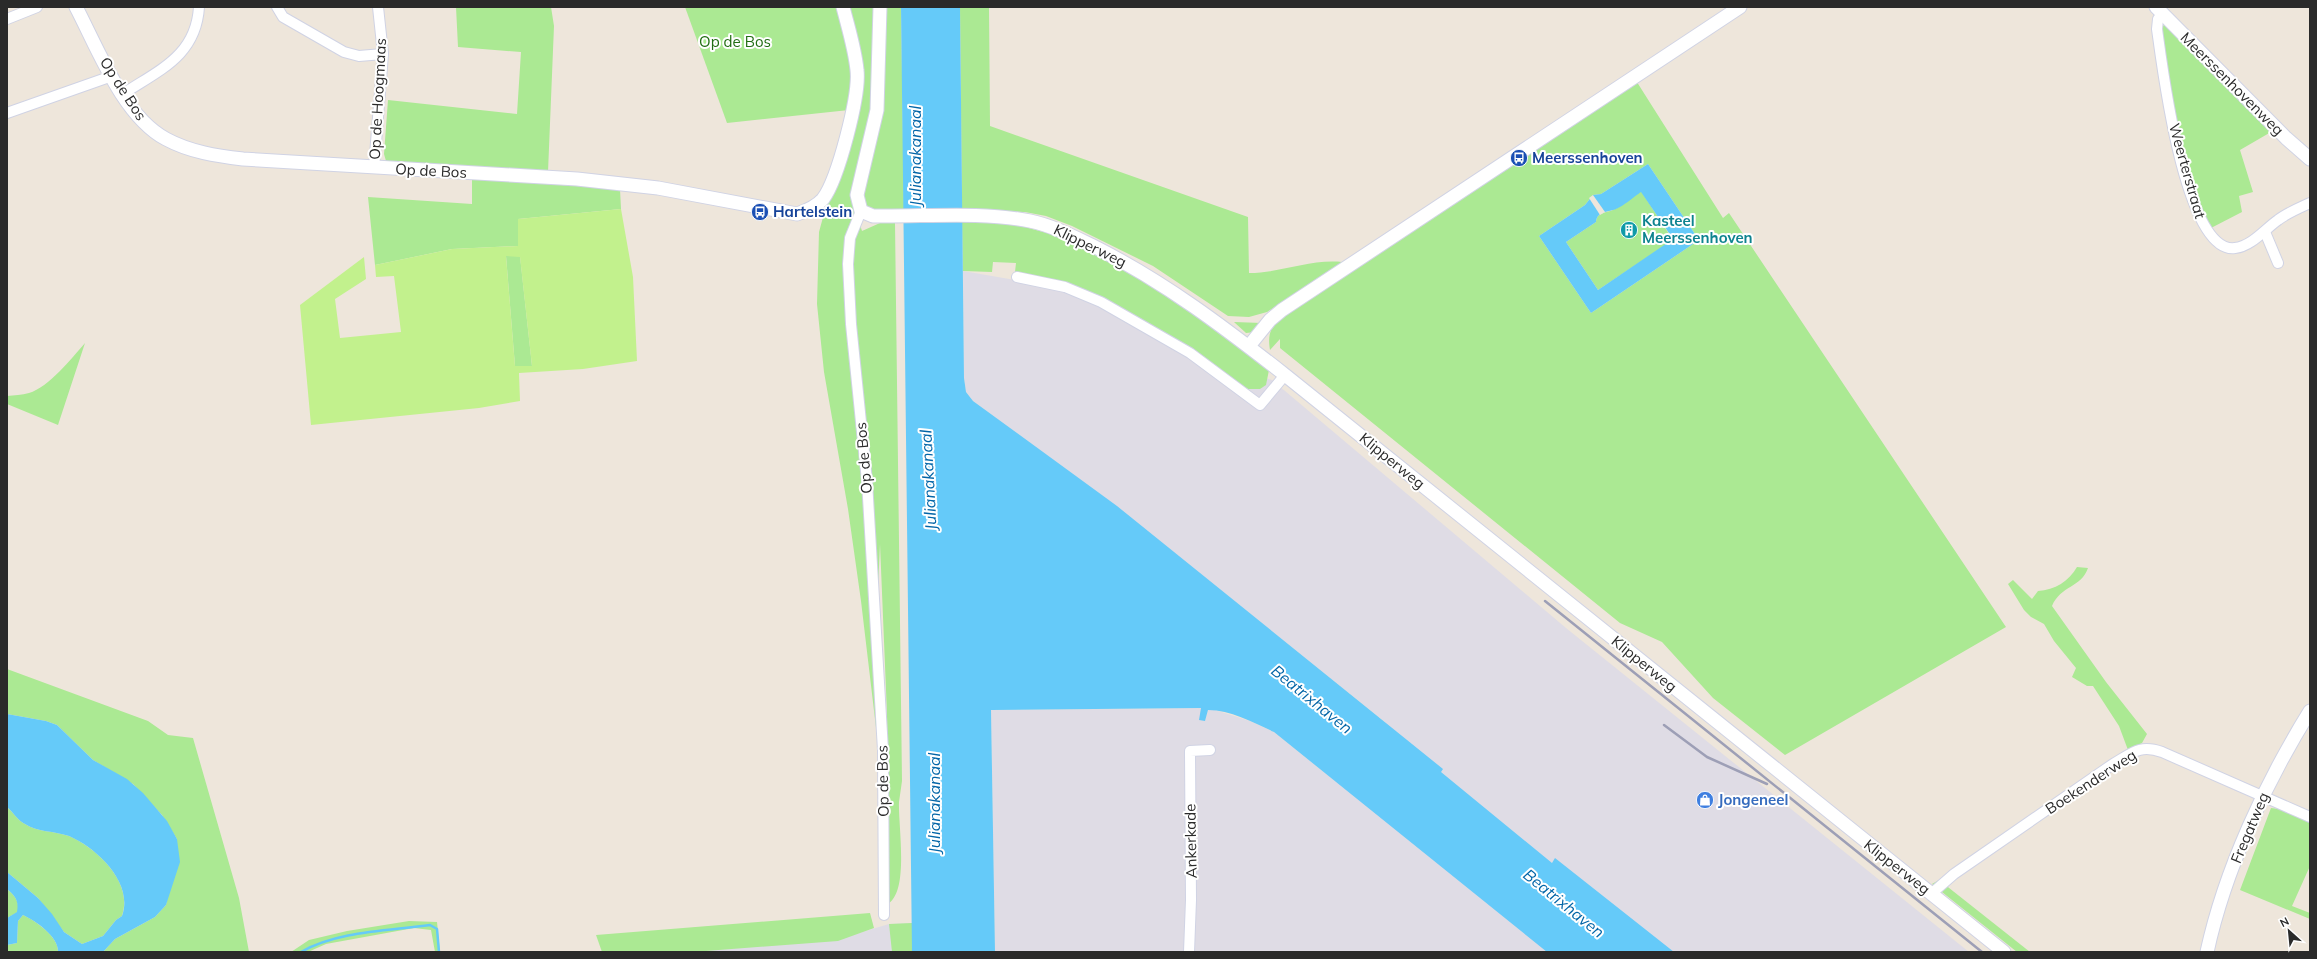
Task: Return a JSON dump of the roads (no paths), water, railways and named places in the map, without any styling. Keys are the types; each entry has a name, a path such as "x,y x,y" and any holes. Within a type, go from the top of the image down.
{"street":[{"path":"7,19 37,7"},
{"name":"Op de Bos","path":"76,7 112,76 144,123 166,139 200,152 220,157 374,168 577,179 658,188 745,203 786,213 797,214 806,211 820,202 830,185 850,123 857,89 857,70 843,7"},
{"path":"123,94 181,54 194,33 199,7"},
{"path":"277,7 283,17 344,52 358,56 383,54"},
{"name":"Op de Hoogmaas","path":"374,168 383,54 378,7"},
{"path":"861,211 857,195 877,110 880,7"},
{"path":"1249,346 1270,320 1282,310 1740,7"},
{"name":"Meerssenhovenweg","path":"2159,11 2286,138 2310,159"},
{"name":"Weerterstraat","path":"2159,11 2157,29 2173,125 2190,191 2201,223 2213,239 2230,248 2238,247 2265,232 2281,218 2310,203"},
{"path":"7,113 112,76"},
{"name":"Op de Bos","path":"861,211 850,238 848,264 851,324 867,481 883,750 884,915"},
{"name":"Klipperweg","path":"861,211 873,216 999,216 1032,221 1082,240 1161,283 1249,346 2004,952"},
{"path":"2265,232 2278,263"},
{"path":"1017,277 1065,287 1101,302 1190,352 1260,405 1285,375"},
{"name":"Fregatweg","path":"2207,952 2243,840 2262,797 2310,711"},
{"name":"Boekenderweg","path":"1931,894 1954,874 2113,764 2140,749 2151,748 2162,752 2310,817"},
{"name":"Ankerkade","path":"1190,952 1190,751 1210,750"}],"water":[{"path":"901,7 960,7 964,378 966,392 973,401 1117,506 1443,769 1441,772 1552,863 1555,858 1674,952 1547,952 1274,732 1225,712 1208,710 1205,721 1199,720 1201,708 991,710 995,952 912,952"},
{"path":"1648,164 1699,240 1591,313 1539,236 1585,205 1593,195 1601,194","holes":["1641,192 1673,239 1598,290 1566,242 1596,222 1600,214 1616,209"]},
{"path":"7,714 46,721 57,725 93,760 127,779 143,793 167,821 177,839 180,862 166,905 155,917 115,939 103,952 58,952 55,941 51,935 40,925 23,915 18,921 17,943 7,945 7,918 17,912 17,904 16,899 7,889 7,872 38,898 52,914 64,932 82,944 103,936 116,920 122,916 124,904 123,891 118,879 101,858 91,849 69,836 29,827 22,823 7,807"}],"waterway":[{"path":"301,952 315,945 347,936 430,925 437,929 439,952"}],"railway":[{"path":"1545,601 1982,952"},
{"path":"1664,725 1707,757 1767,784"}],"place":[{"name":"Meerssenhoven","path":"1519,158"},
{"name":"Hartelstein","path":"760,212"},
{"name":"Kasteel Meerssenhoven","path":"1629,230"},
{"name":"Jongeneel","path":"1705,800"}],"water label":[{"name":"Julianakanaal","path":"915,156"},
{"name":"Julianakanaal","path":"928,480"},
{"name":"Beatrixhaven","path":"1312,699"},
{"name":"Julianakanaal","path":"934,803"},
{"name":"Beatrixhaven","path":"1564,903"}]}
